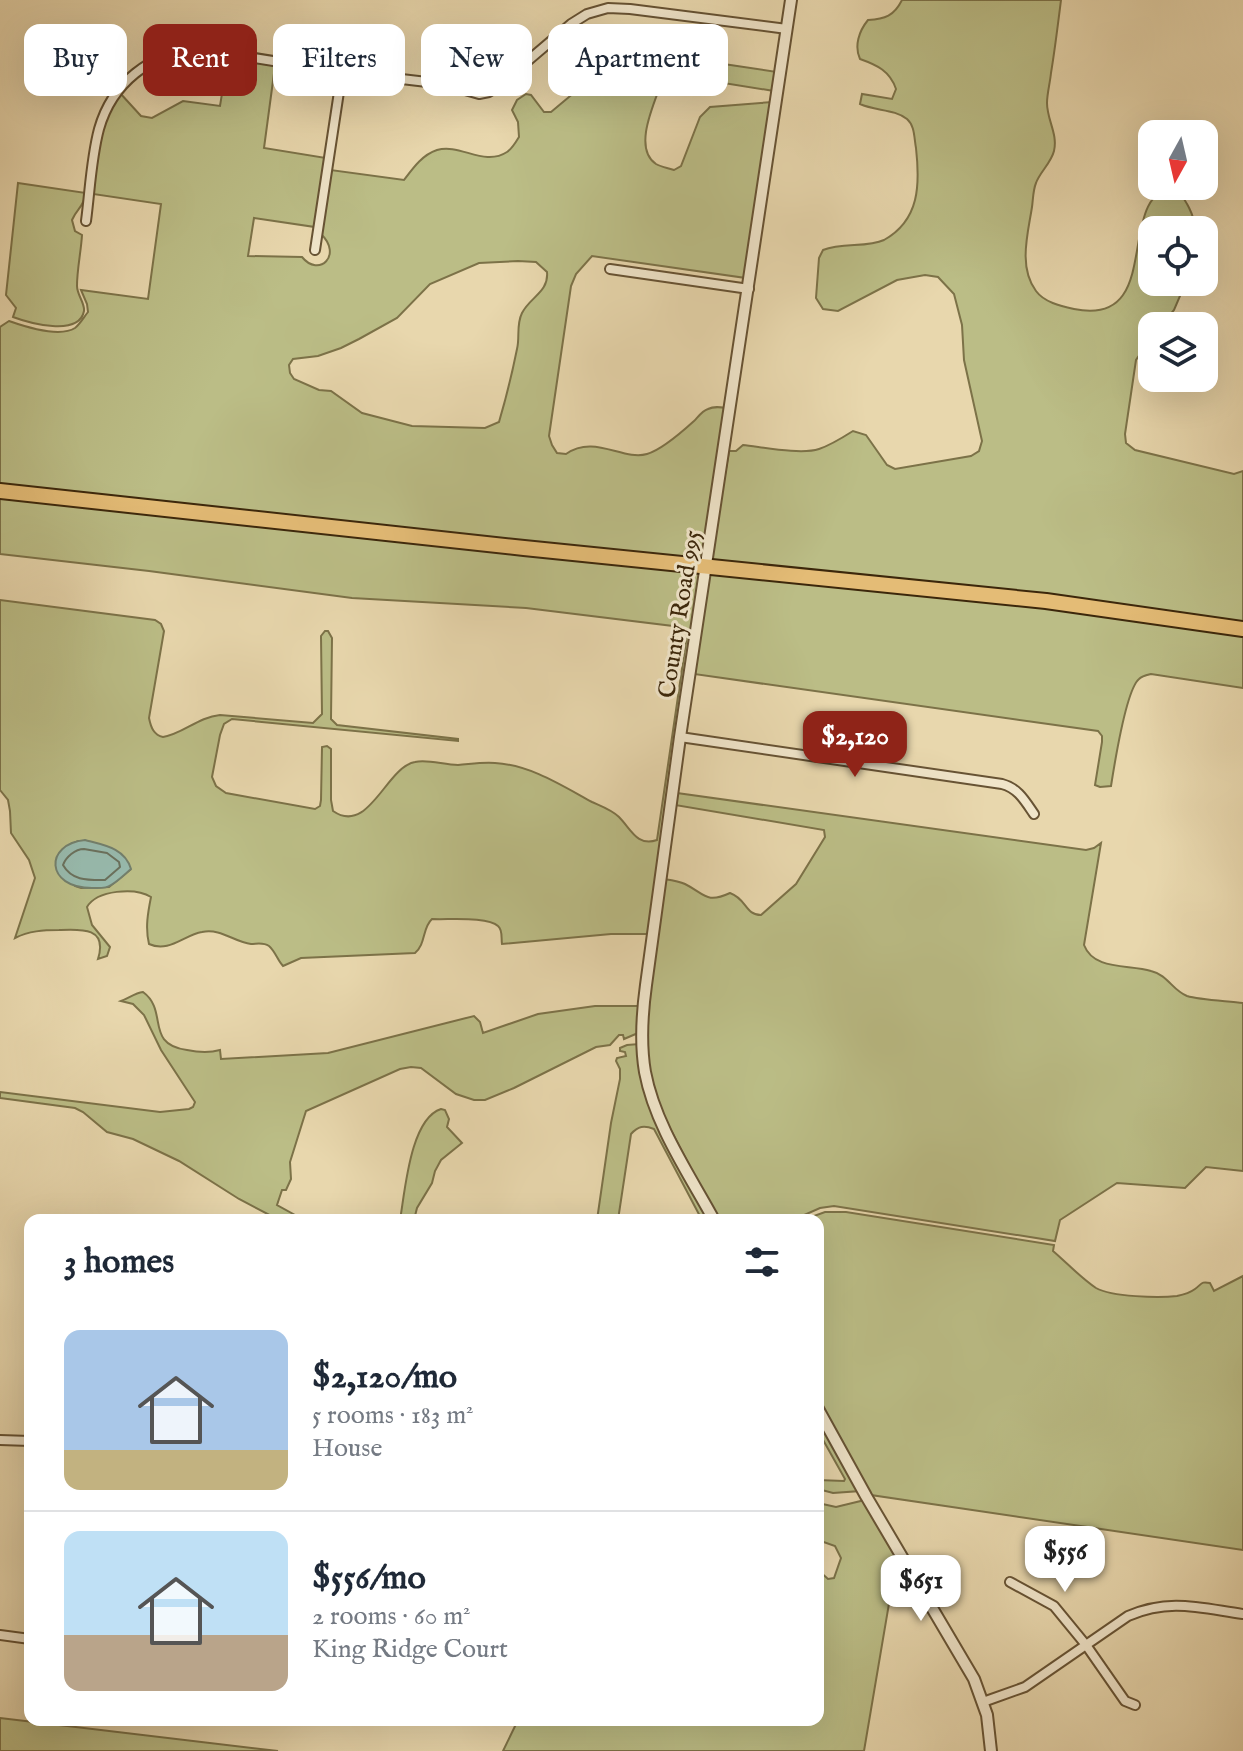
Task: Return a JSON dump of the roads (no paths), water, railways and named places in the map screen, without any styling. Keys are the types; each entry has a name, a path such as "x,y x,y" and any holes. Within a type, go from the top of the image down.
{"main road":[{"path":"0,491 1046,601 1243,629"}],"street":[{"name":"County Road 995","path":"711,1214 658,1113 648,1083 642,1022 680,737 791,0"},
{"path":"405,79 444,84 484,94 497,87 571,24 587,14 608,8 787,29"},
{"path":"86,221 95,148 104,115 120,88 140,69 181,50 198,49 273,61"},
{"path":"315,250 338,96"},
{"path":"610,269 749,289"},
{"path":"680,737 1002,784 1013,788 1034,814"},
{"path":"824,1420 974,1679 989,1727 991,1751"},
{"path":"0,1440 24,1441"},
{"path":"1010,1582 1054,1606 1125,1701 1135,1705"},
{"path":"983,1702 1025,1687 1128,1616 1157,1606 1194,1606 1243,1614"},
{"path":"0,1635 24,1638"}],"water":[{"path":"85,840 119,852 131,869 105,888 77,886 65,881 58,874 57,857 62,849"}]}
